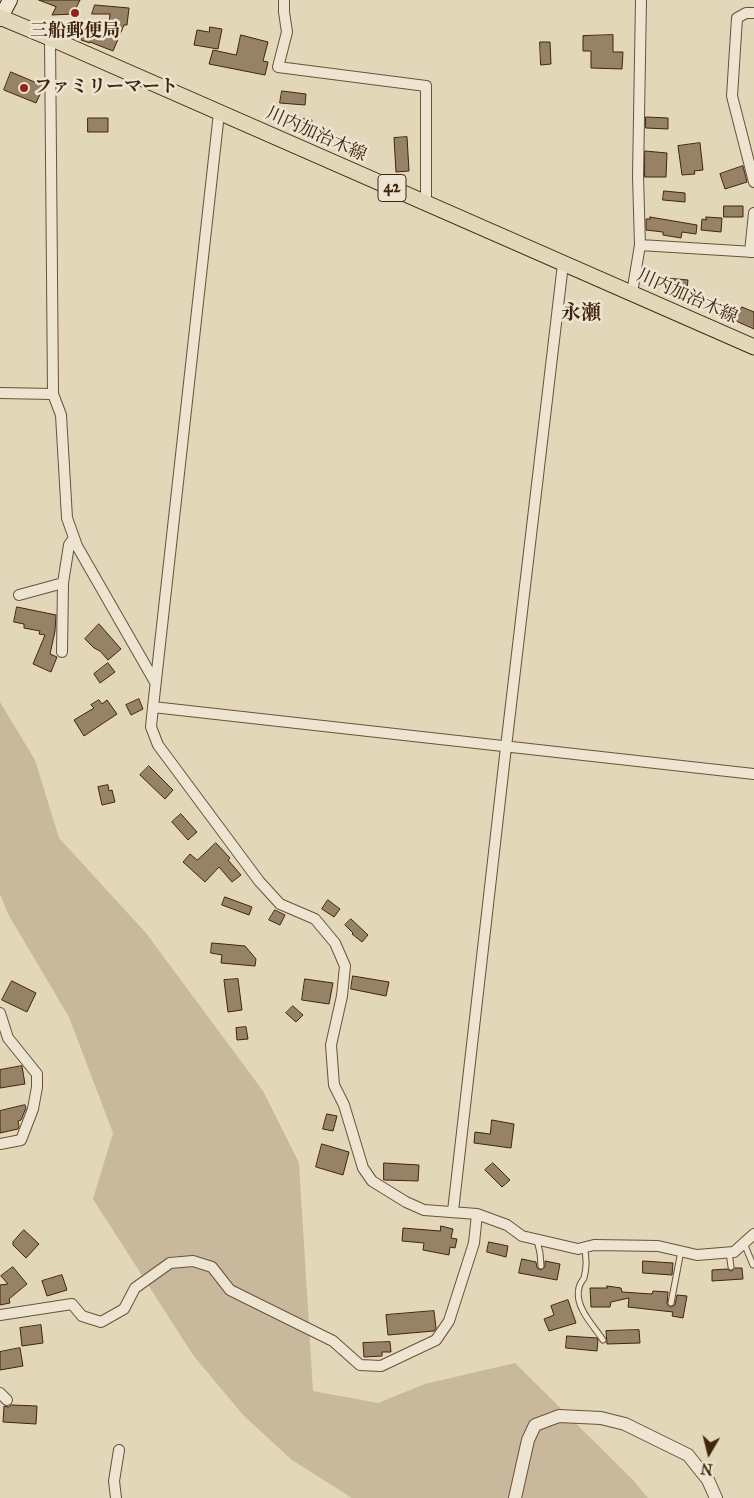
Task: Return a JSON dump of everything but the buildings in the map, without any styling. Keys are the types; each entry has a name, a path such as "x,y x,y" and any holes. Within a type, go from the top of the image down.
{"main road":[{"path":"0,18 10,0"},
{"name":"川内加治木線","path":"0,18 50,38 754,347"}],"street":[{"path":"284,0 287,32 278,66 426,86 426,203"},
{"path":"632,293 640,246 638,176 641,0"},
{"path":"754,13 746,13 736,18 732,96 754,182"},
{"path":"50,38 53,394 61,416 67,518 76,546 155,682"},
{"path":"220,113 155,682 151,727 158,745 260,881 280,904 316,919 335,943 345,966 342,996 332,1045 334,1085 344,1105 363,1168 372,1181 406,1202 424,1210 477,1214 507,1225 522,1236 578,1249 594,1245 658,1246 697,1255 734,1252 754,1234"},
{"path":"640,246 752,252 754,213"},
{"path":"453,1211 563,264"},
{"path":"0,393 53,394"},
{"path":"62,652 63,583 69,545 74,538"},
{"path":"18,595 63,583"},
{"path":"153,707 754,774"},
{"path":"0,1013 8,1038 37,1074 37,1087 32,1109 21,1140 0,1144"},
{"path":"0,1315 72,1304 82,1316 101,1322 124,1309 135,1288 170,1263 193,1261 212,1267 230,1290 333,1341 360,1365 381,1366 436,1340 449,1321 474,1243 477,1214"},
{"path":"515,1498 528,1440 535,1425 559,1416 601,1418 626,1424 667,1444 688,1455 708,1480 716,1498"},
{"path":"116,1498 114,1481 119,1450"}],"lane":[{"path":"537,1240 541,1266"},
{"path":"744,1243 753,1265"},
{"path":"584,1247 587,1258 584,1277 578,1289 579,1301 582,1310 603,1340"},
{"path":"671,1303 681,1251"},
{"path":"729,1252 731,1267"}],"shaded area":[{"path":"0,702 35,760 59,838 146,933 263,1091 299,1163 313,1391 378,1403 425,1384 515,1363 633,1480 648,1498 352,1498 292,1460 244,1416 193,1355 93,1199 113,1133 69,1017 8,914 0,894"}],"place":[{"name":"三船郵便局","path":"75,13"},
{"name":"ファミリーマート","path":"24,88"}],"district":[{"name":"永瀬","path":"581,314"}]}
